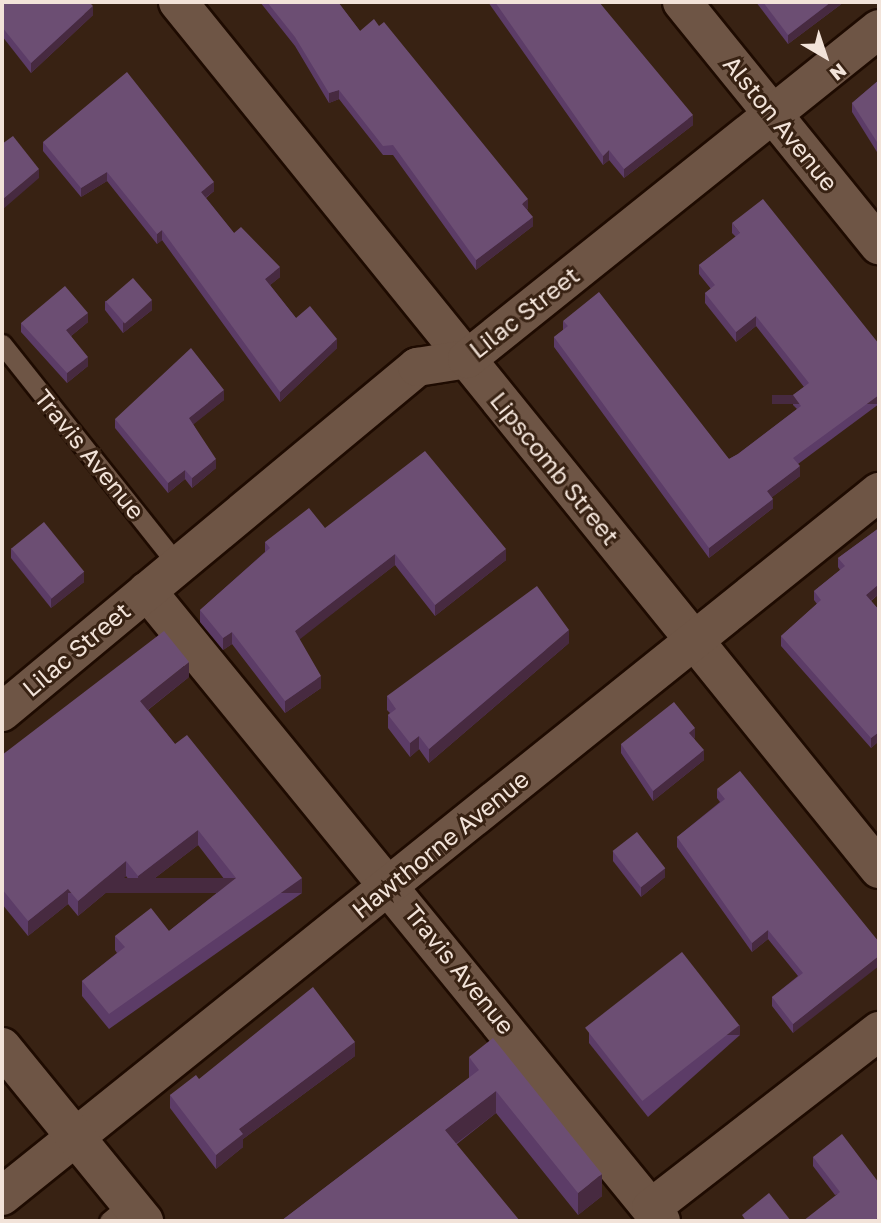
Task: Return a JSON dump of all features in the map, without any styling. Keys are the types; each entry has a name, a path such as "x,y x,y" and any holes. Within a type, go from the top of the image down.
{"street":[{"name":"Lipscomb Street","path":"178,2 879,869"},
{"name":"Alston Avenue","path":"682,2 879,245"},
{"name":"Lilac Street","path":"2,712 417,367 467,359 879,29"},
{"name":"Hawthorne Avenue","path":"2,1196 879,492"},
{"name":"Travis Avenue","path":"147,591 391,884 656,1215"},
{"path":"656,1215 879,1031"},
{"path":"2,1047 75,1137 127,1216"}],"lane":[{"name":"Travis Avenue","path":"2,345 177,564"}],"building":[{"path":"2,2 89,2 93,6 31,63 2,27"},
{"path":"267,2 338,2 360,31 374,19 379,26 384,22 528,199 522,204 533,217 476,260 393,145 383,146 339,90 329,93 295,37"},
{"path":"495,2 599,2 693,115 624,169 609,150 603,156"},
{"path":"763,2 831,2 788,35"},
{"path":"127,72 214,182 201,192 234,233 241,227 280,267 265,279 296,318 310,306 337,339 280,392 162,230 157,234 107,172 81,188 43,142"},
{"path":"879,80 879,140 877,142 852,103"},
{"path":"13,136 39,169 2,200 2,144"},
{"path":"763,199 879,344 879,395 793,458 800,466 767,491 773,499 709,548 554,337 568,326 563,321 599,292 729,459 738,454 801,406 793,395 809,383 756,316 736,332 705,293 715,285 699,265 740,233 732,223"},
{"path":"133,278 152,300 125,324 106,302"},
{"path":"65,286 88,313 66,330 88,357 67,373 21,323"},
{"path":"191,348 224,390 189,418 216,459 192,478 185,470 168,483 115,419"},
{"path":"425,451 506,549 435,605 395,554 295,631 321,676 285,701 232,632 223,638 200,610 270,548 265,542 309,508 325,528"},
{"path":"44,522 84,572 52,598 11,548"},
{"path":"879,528 879,584 866,595 879,610 879,732 871,738 781,636 821,600 814,591 845,566 838,558"},
{"path":"537,586 569,630 429,749 419,736 410,743 388,715 396,709 387,696"},
{"path":"164,631 189,662 140,701 175,744 187,735 302,878 109,1014 82,981 125,947 115,936 151,908 169,931 236,878 198,830 138,876 126,861 78,901 68,889 28,921 2,889 2,755"},
{"path":"674,702 695,728 689,733 704,750 653,791 621,744"},
{"path":"740,771 879,942 879,956 793,1024 772,997 803,973 768,930 752,943 677,837 725,799 717,789"},
{"path":"637,832 665,868 641,887 613,851"},
{"path":"682,952 739,1025 642,1101 585,1028"},
{"path":"313,987 355,1042 239,1129 243,1134 216,1155 170,1095 196,1075 199,1079"},
{"path":"493,1038 602,1174 578,1193 496,1091 445,1130 520,1221 281,1221 479,1070 469,1057"},
{"path":"842,1134 879,1183 879,1217 874,1221 803,1221 840,1192 813,1157"},
{"path":"769,1193 791,1221 746,1221 742,1215"}]}
